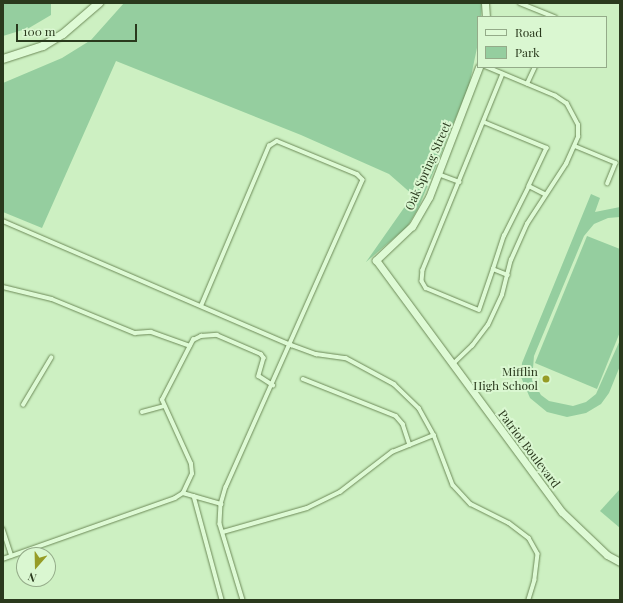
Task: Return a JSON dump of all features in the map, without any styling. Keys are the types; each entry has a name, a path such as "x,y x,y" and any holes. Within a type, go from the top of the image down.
{"street":[{"path":"3,59 43,46 63,34 99,3"},
{"path":"485,3 486,16"},
{"name":"Oak Spring Street","path":"376,260 412,226 438,174 478,68"},
{"name":"Patriot Boulevard","path":"376,260 562,512 607,555 620,562"}],"lane":[{"path":"520,3 552,16"},
{"path":"452,364 472,346 488,325 502,295 527,224 545,194 566,164 575,146 578,125 567,104 527,84 488,68"},
{"path":"527,84 535,68"},
{"path":"484,122 547,148 504,236 479,310 426,288 422,281 423,270 503,74"},
{"path":"201,306 269,146 277,141 357,174 363,180 291,345 226,487 221,504 220,524 243,600"},
{"path":"575,146 616,163 608,183"},
{"path":"438,174 460,182"},
{"path":"529,186 545,194"},
{"path":"3,221 291,345 316,354 346,358 394,384 419,408 434,435 453,485 471,504 509,523 529,538 538,554 535,580 529,600"},
{"path":"493,269 508,275"},
{"path":"3,287 52,299 135,333 151,332 190,346"},
{"path":"3,559 175,498 184,492 192,474 191,464 162,400 194,340 201,336 217,334 261,354 264,358 260,376 273,384"},
{"path":"23,405 51,358"},
{"path":"303,379 396,416 402,424 410,446"},
{"path":"142,412 164,406"},
{"path":"223,532 308,508 340,492 392,452 434,435"},
{"path":"184,492 221,504"},
{"path":"194,496 222,600"},
{"path":"3,529 12,556"}],"green space":[{"path":"3,3 51,3 51,15 29,28 3,36"},
{"path":"124,3 482,3 481,16 477,16 477,48 469,86 418,209 407,227 366,262 413,195 389,174 301,135 116,61 42,228 3,212 3,83 62,58 91,40"},
{"path":"591,194 600,198 595,212 620,207 620,217 608,218 594,224 584,236 534,356 532,380 541,395 549,401 573,406 586,402 596,394 620,340 620,366 609,393 601,404 586,413 567,417 547,412 530,398 521,377 522,363"},
{"path":"587,236 620,249 620,332 597,389 535,363"},
{"path":"620,489 620,528 600,511"}],"place":[{"name":"Mifflin High School","path":"546,379"}]}
